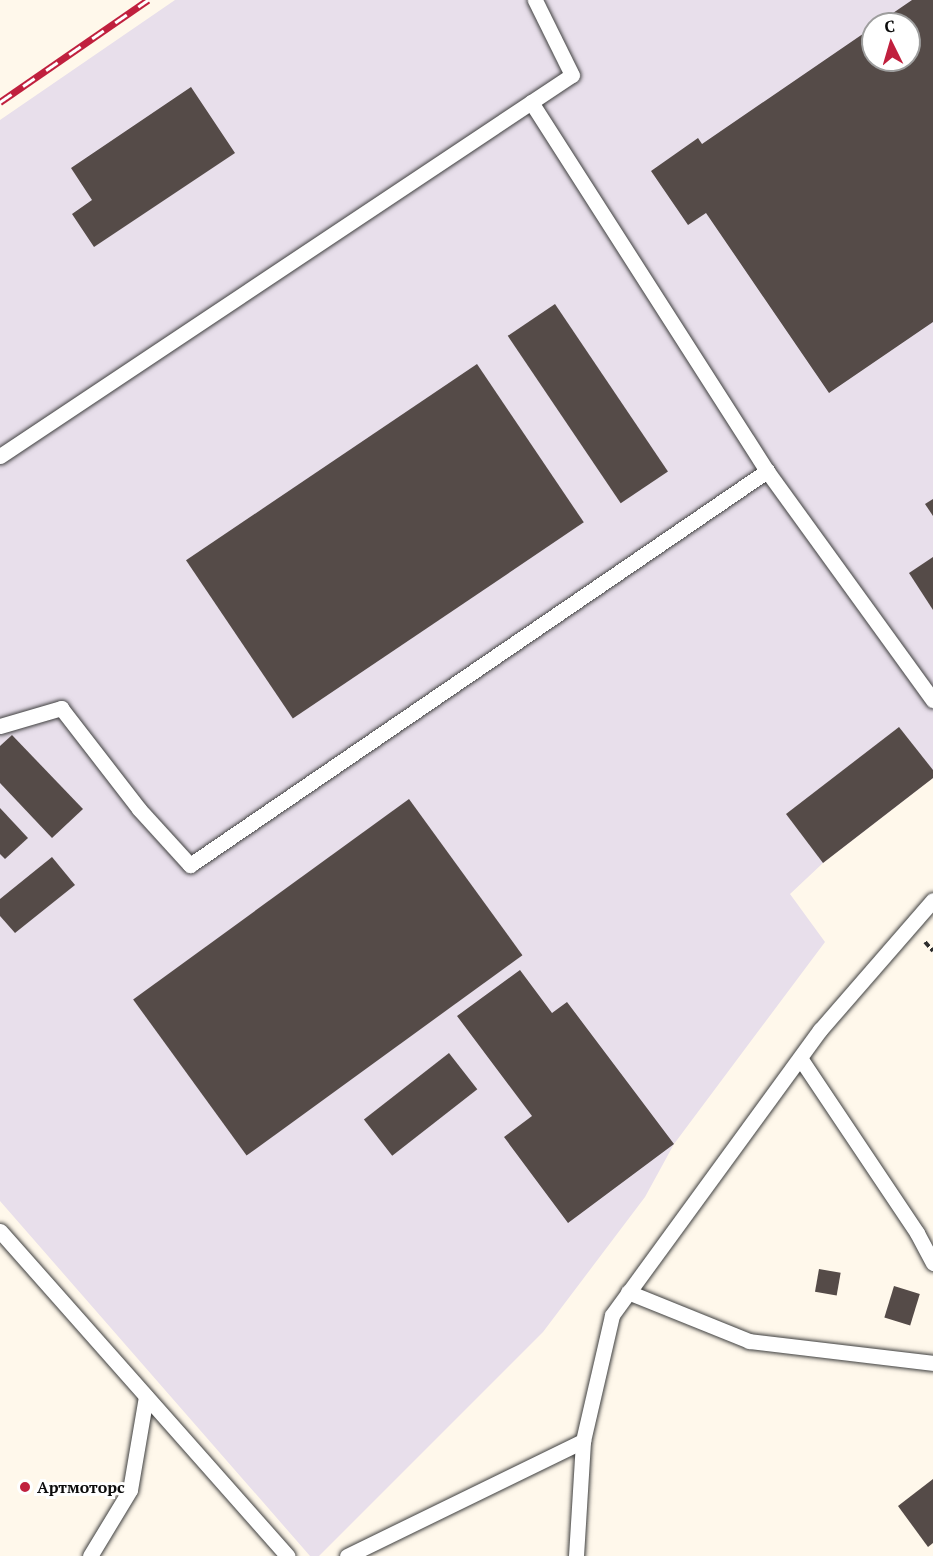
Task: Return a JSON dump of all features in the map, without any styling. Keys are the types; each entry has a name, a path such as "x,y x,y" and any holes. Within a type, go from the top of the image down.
{"lane":[{"path":"0,456 572,75 535,0"},
{"path":"531,102 767,471 933,700"},
{"path":"0,726 61,708 140,809 190,865 767,471"},
{"path":"576,1556 583,1441 612,1315 800,1058 933,900"},
{"path":"800,1058 917,1233 933,1263"},
{"path":"0,1231 288,1556"},
{"path":"628,1292 749,1341 933,1363"},
{"path":"90,1556 130,1490 146,1396"},
{"path":"347,1556 583,1441"}],"shaded area":[{"path":"175,0 933,0 933,778 823,863 790,894 825,942 674,1144 645,1197 543,1332 319,1556 310,1556 0,1201 0,120"}],"building":[{"path":"912,0 933,0 933,322 829,393 706,213 688,225 651,171 698,138 702,144 861,35 861,72 921,72 921,12 894,12"},
{"path":"191,87 235,153 94,247 72,214 92,200 71,168"},
{"path":"555,304 668,471 621,503 508,336"},
{"path":"477,364 584,522 293,719 186,560"},
{"path":"933,499 933,516 925,504"},
{"path":"933,557 933,610 909,573"},
{"path":"899,727 933,770 933,778 823,863 786,814"},
{"path":"12,735 83,809 52,838 0,783 0,746"},
{"path":"409,799 522,955 247,1156 133,999"},
{"path":"0,808 28,838 5,859 0,854"},
{"path":"52,857 75,885 15,933 0,916 0,899"},
{"path":"520,970 552,1013 567,1002 674,1144 568,1223 504,1137 532,1116 457,1016"},
{"path":"449,1053 477,1089 392,1156 364,1119"},
{"path":"819,1269 841,1273 837,1295 815,1292"},
{"path":"894,1286 920,1294 910,1325 884,1318"},
{"path":"933,1479 933,1543 928,1547 898,1506"}],"railway":[{"path":"0,102 148,0"}],"place":[{"name":"Артмоторс","path":"25,1487"}]}
